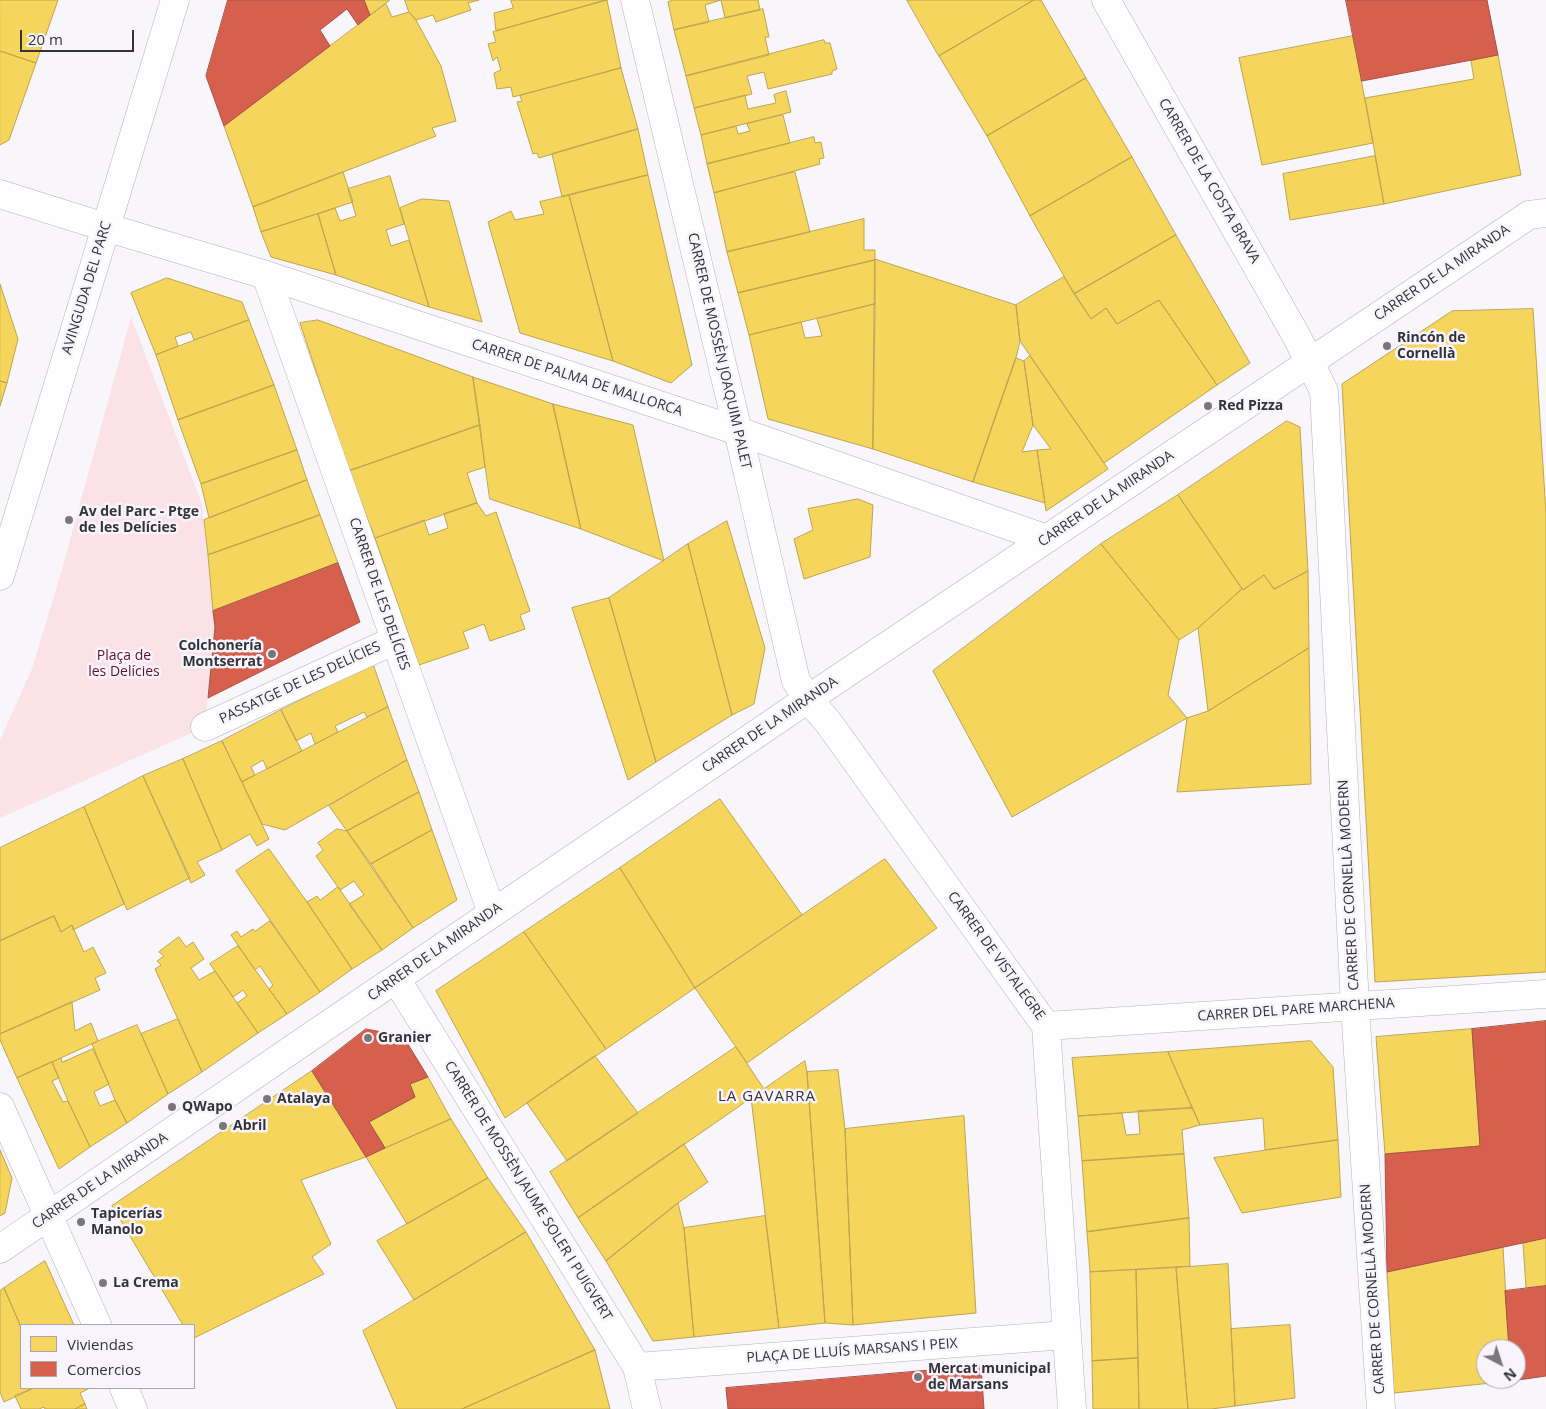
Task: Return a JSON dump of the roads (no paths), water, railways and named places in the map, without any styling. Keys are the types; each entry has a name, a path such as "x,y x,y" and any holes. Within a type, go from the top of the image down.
{"street":[{"name":"AVINGUDA DEL PARC","path":"0,576 175,0"},
{"name":"CARRER DE MOSSÈN JOAQUIM PALET","path":"635,0 796,681 808,699"},
{"name":"CARRER DE LA COSTA BRAVA","path":"1106,0 1310,363"},
{"name":"CARRER DE PALMA DE MALLORCA","path":"0,194 266,275 738,431 1047,539"},
{"name":"CARRER DE LA MIRANDA","path":"0,1249 808,699 1529,215 1546,213"},
{"name":"CARRER DE LES DELÍCIES","path":"266,275 492,913"},
{"name":"CARRER DE CORNELLÀ MODERN","path":"1310,363 1324,391 1354,1006 1381,1409"},
{"name":"PASSATGE DE LES DELÍCIES","path":"205,727 395,640"},
{"name":"CARRER DE VISTALEGRE","path":"808,699 828,722 1046,1026 1072,1409"},
{"name":"CARRER DE MOSSÈN JAUME SOLER I PUIGVERT","path":"396,979 637,1367 647,1409"},
{"name":"CARRER DEL PARE MARCHENA","path":"1046,1026 1546,994"},
{"path":"0,1107 97,1324"},
{"name":"PLAÇA DE LLUÍS MARSANS I PEIX","path":"637,1367 1066,1335"},
{"path":"124,1389 133,1409"}],"place":[{"name":"Rincón de Cornellà","path":"1387,346"},
{"name":"Red Pizza","path":"1208,406"},
{"name":"Av del Parc - Ptge de les Delícies","path":"69,520"},
{"name":"Colchonería Montserrat","path":"272,654"},
{"name":"Granier","path":"368,1038"},
{"name":"Atalaya","path":"267,1099"},
{"name":"QWapo","path":"172,1107"},
{"name":"Abril","path":"223,1126"},
{"name":"Tapicerías Manolo","path":"81,1222"},
{"name":"La Crema","path":"103,1283"},
{"name":"Mercat municipal de Marsans","path":"918,1377"}],"district":[{"name":"LA GAVARRA","path":"767,1097"}],"park label":[{"name":"Plaça de les Delícies","path":"124,664"}]}
